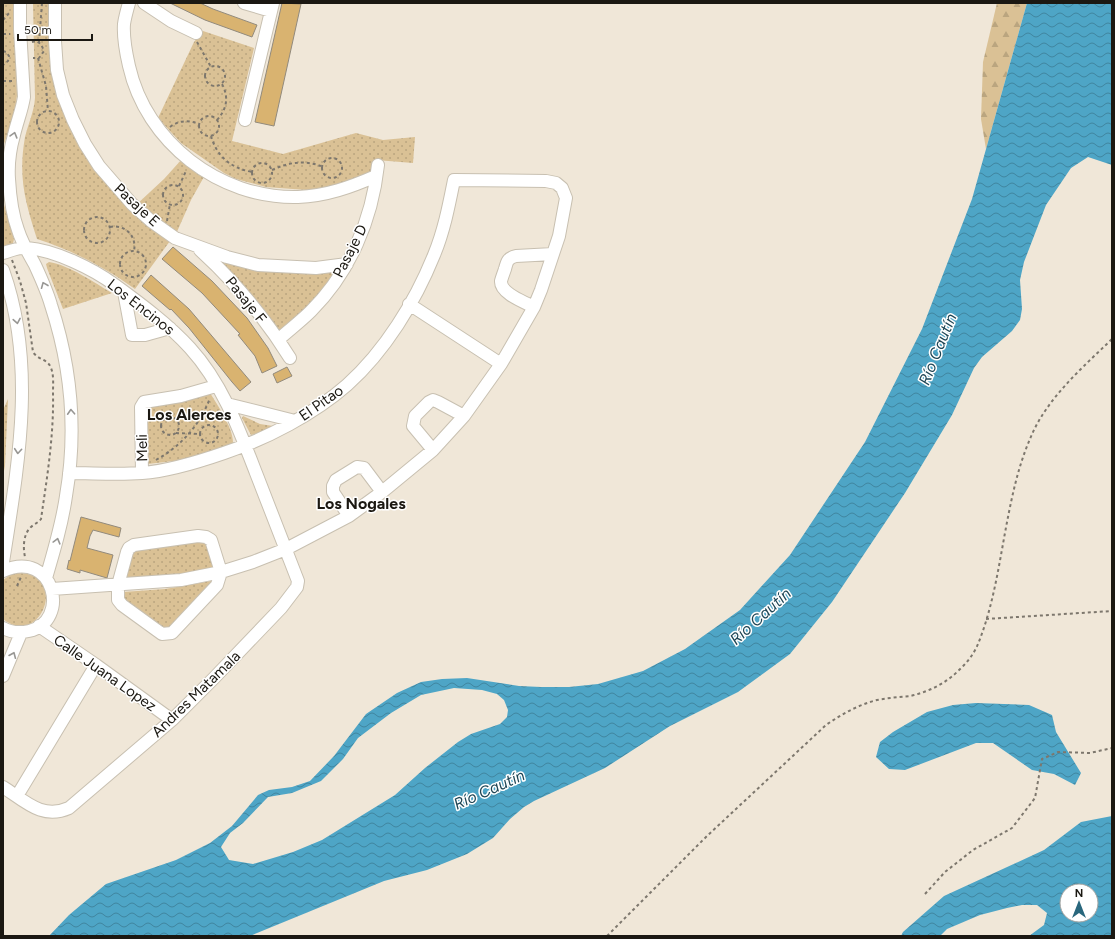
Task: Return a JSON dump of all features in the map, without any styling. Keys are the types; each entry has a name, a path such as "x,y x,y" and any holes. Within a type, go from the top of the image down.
{"street":[{"name":"Pasaje E","path":"55,3 57,70 63,95 85,144 99,166 132,204 176,238 196,247 227,257 258,265 316,268 347,264"},
{"path":"129,3 124,24 126,51 132,78 142,103 156,126 174,147 191,162"},
{"path":"144,3 171,21 196,33"},
{"path":"244,3 272,7 245,120"},
{"path":"16,7 20,29 24,97 11,144 9,178 14,217 26,248 44,283 51,304 62,347 71,410 70,472 63,516 46,578"},
{"name":"Pasaje D","path":"191,162 218,179 243,189 270,195 297,197 324,194 351,187 377,171 373,198 365,224 347,264 329,290 311,310 279,339"},
{"name":"El Pitao","path":"70,472 142,470 179,466 245,446 295,421 330,398 347,385 375,354 398,323 418,290 434,254 446,217 454,180 546,181 556,183 562,188 566,198 554,254"},
{"name":"Pasaje F","path":"196,247 235,284 279,339 290,358"},
{"path":"3,253 26,248"},
{"name":"Los Encinos","path":"26,248 44,251 78,264 110,281 170,328 200,360 214,390 227,404 286,549"},
{"path":"52,589 181,580 221,572 286,549 349,516 382,492 433,450 464,416 501,364 534,307 554,254 516,256 507,261 501,282 502,287 506,292 534,307"},
{"path":"3,270 16,315 22,376 21,415 16,477 3,562"},
{"path":"124,292 132,335 145,335 170,328"},
{"path":"410,304 501,364"},
{"name":"Meli","path":"142,470 141,407 144,402 214,390"},
{"path":"433,450 413,426 415,416 433,400 464,416"},
{"path":"227,404 295,421"},
{"path":"349,516 333,492 333,486 336,480 357,467 364,468 382,492"},
{"path":"198,536 206,537 211,540 221,572 217,585 172,633 167,634 162,634 122,605 118,600 118,585 128,548 134,545 198,536"},
{"name":"Andres Matamala","path":"17,796 44,812 61,812 69,808 172,720 282,608 297,587 298,580 286,549"},
{"path":"3,570 13,566 25,566 37,570 46,578 52,589 54,601 51,613 44,623 33,630 21,633 9,631 3,628"},
{"name":"Calle Juana Lopez","path":"39,626 172,720"},
{"path":"3,676 21,633"},
{"path":"3,787 17,796 96,665"}],"path":[{"path":"39,42 42,3"},
{"path":"3,20 16,7"},
{"path":"196,33 197,44 211,67"},
{"path":"32,42 39,42 43,46 44,51 42,56 32,58"},
{"path":"3,51 9,56 8,61 3,65"},
{"path":"38,58 46,86 48,111"},
{"path":"215,65 221,67 225,72 225,78 222,84 216,86 210,84 205,79 205,73 211,67 215,65"},
{"path":"217,120 226,103 225,90 222,84"},
{"path":"48,111 57,115 60,124 54,132 48,134 40,130 37,120 42,112 48,111"},
{"path":"209,116 217,120 219,123 219,129 216,134 211,136 204,135 199,130 199,124 203,118 209,116"},
{"path":"164,136 173,125 181,122 190,121 199,124"},
{"path":"211,136 216,148 223,158 236,168 252,172"},
{"path":"331,158 338,159 342,164 342,171 338,176 332,178 326,177 322,172 322,166 325,160 331,158"},
{"path":"179,186 191,162"},
{"path":"262,162 268,164 272,170 272,176 269,181 263,183 256,181 252,176 252,172 256,165 262,162"},
{"path":"272,170 282,165 302,162 322,166"},
{"path":"173,184 179,186 184,192 180,203 174,205 168,204 164,199 163,192 167,187 173,184"},
{"path":"166,231 170,204"},
{"path":"94,218 104,219 108,222 110,227 108,237 100,242 90,241 84,228 86,223 94,218"},
{"path":"110,227 122,228 130,233 134,242 134,251"},
{"path":"134,251 144,256 146,266 141,274 132,276 123,271 121,262 126,253 134,251"},
{"path":"607,936 701,841 826,725 855,708 877,701 922,693 932,689 951,678 959,671 978,645 986,619 999,566 1015,486 1030,437 1043,414 1059,392 1112,339"},
{"path":"142,470 147,464 169,452 189,433 201,417 214,390"},
{"path":"176,433 180,426 177,419 170,416 163,420 161,427 162,431 169,435 176,433 200,434"},
{"path":"209,424 216,427 218,434 215,441 207,443 201,439 200,434 202,428 209,424"},
{"path":"986,619 1112,612"},
{"path":"925,894 945,872 973,850 1012,828 1035,798 1042,759 1058,752 1090,753 1112,748"}],"green space":[{"path":"3,3 14,3 17,95 15,111 3,147"},
{"path":"33,3 50,3 49,16 82,148 170,241 135,289 88,260 37,239 26,201 22,164 25,137 35,98"},
{"path":"997,3 1027,3 986,149 981,119 983,62"},
{"path":"203,31 254,48 232,141 283,154 356,133 383,140 415,137 413,163 376,160 374,170 359,178 330,187 306,190 266,187 236,179 224,173 181,143 158,118 194,42"},
{"path":"182,159 205,175 191,200 176,234 136,205 164,179"},
{"path":"3,201 14,239 11,246 3,249"},
{"path":"217,258 341,268 321,294 277,332"},
{"path":"49,262 73,270 112,293 63,309 47,268 46,264"},
{"path":"209,391 228,424 233,438 233,444 229,447 182,460 148,464 145,406"},
{"path":"8,399 5,466 3,476 3,410"},
{"path":"243,416 260,424 273,426 251,435 242,418"},
{"path":"206,541 216,563 213,570 125,581 131,551"},
{"path":"16,573 33,575 42,583 46,594 44,606 38,617 29,624 17,626 3,619 3,580"},
{"path":"211,581 213,584 201,598 166,630 121,600 123,592 165,589"}],"water":[{"name":"Río Cautín","path":"1027,3 1112,3 1112,165 1088,157 1071,168 1046,205 1024,262 1020,280 1022,309 1020,320 1012,331 982,357 974,368 952,415 905,493 832,602 790,654 738,692 670,726 605,768 524,807 510,819 493,838 467,854 427,870 384,881 250,936 49,936 69,915 106,884 176,860 210,843 232,826 258,795 269,790 292,787 310,781 334,756 366,714 397,693 421,682 442,679 467,678 519,686 541,687 569,687 598,684 643,671 685,649 740,610 790,555 865,442 922,329 972,199","holes":["454,688 482,690 497,694 504,700 508,710 507,717 500,724 471,734 458,742 425,768 395,795 322,840 293,852 253,864 229,860 221,847 230,833 243,823 268,797 292,793 321,781 343,759 358,738 391,713 421,695"]},
{"path":"976,703 1029,705 1052,715 1056,732 1081,773 1075,785 1054,774 1032,770 993,743 976,743 905,770 889,769 876,757 880,742 893,732 927,712 953,705"},
{"path":"1112,816 1112,936 1029,936 1044,925 1047,913 1037,905 1022,905 980,915 947,929 940,936 901,936 903,932 944,896 1044,850 1081,822"}],"building":[{"path":"170,3 200,3 257,25 252,37 205,20"},
{"path":"282,3 301,4 274,126 255,122"},
{"path":"173,247 212,281 247,318 268,348 277,366 262,373 255,356 238,335 240,334 202,293 162,259"},
{"path":"151,275 189,309 251,382 240,391 189,328 171,309 170,310 142,286"},
{"path":"287,367 292,376 277,383 273,374"},
{"path":"81,517 121,528 119,537 93,530 90,536 87,548 113,555 107,578 80,570 80,573 67,569"}],"district":[{"name":"Los Alerces","path":"189,414"},
{"name":"Los Nogales","path":"361,503"}]}
